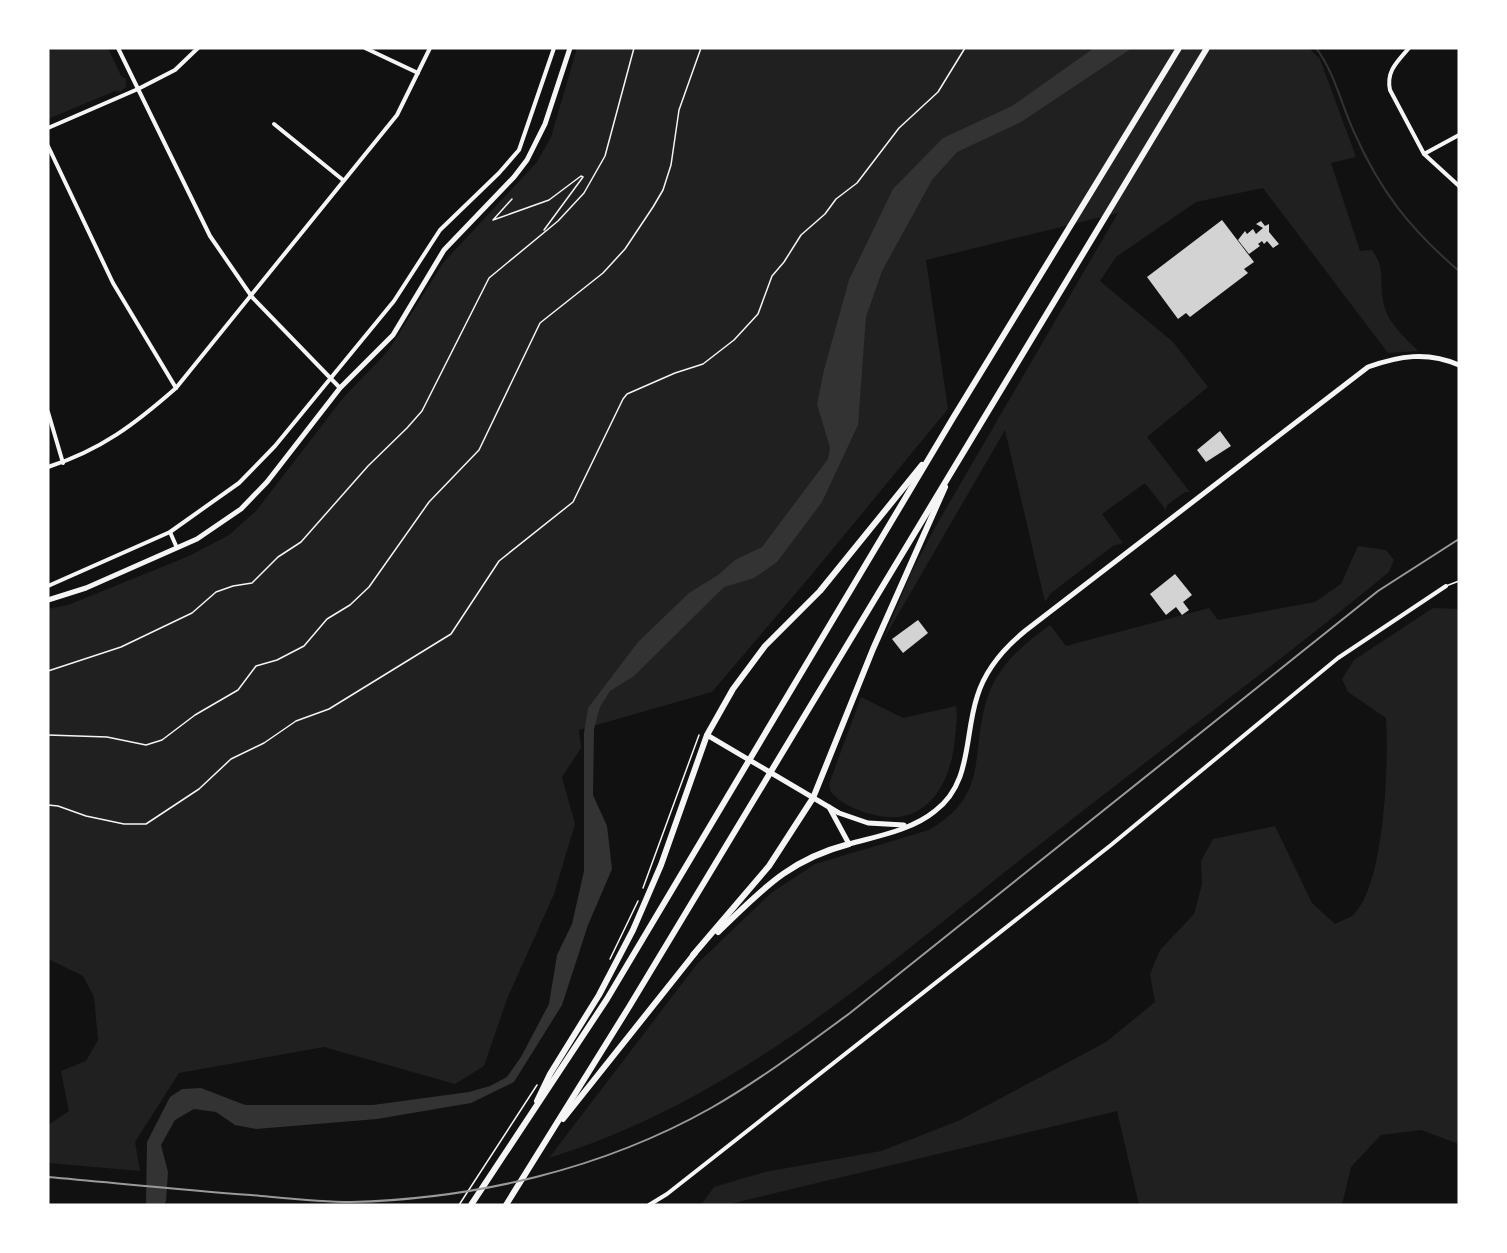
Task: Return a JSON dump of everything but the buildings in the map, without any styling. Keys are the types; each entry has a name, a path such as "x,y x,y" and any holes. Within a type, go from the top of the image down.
{"highway":[{"path":"471,1205 608,999 937,446 1179,48"},
{"path":"506,1205 550,1136 1207,48"},
{"path":"529,1119 550,1074 599,995 633,930 661,865 707,735 734,689 765,646 820,591 937,446"},
{"path":"550,1136 693,955 769,866 813,798 873,650 957,462"},
{"path":"693,955 783,873 811,856 849,844"}],"main road":[{"path":"48,600 86,588 178,549 217,527 241,509 267,482 340,388 393,334 444,250 514,177 527,160 545,124 570,48"},
{"path":"828,807 849,844 908,825 934,813 955,789 962,772 977,695 996,659 1019,636 1368,367 1410,356 1433,357 1459,365"},
{"path":"707,735 828,807 868,823 908,825"}],"street":[{"path":"118,48 210,237 252,297 328,379 340,388"},
{"path":"48,128 138,89 175,70 198,48"},
{"path":"365,48 418,73"},
{"path":"48,467 63,463 106,443 140,420 176,388 252,297 397,115 430,48"},
{"path":"48,586 170,532 239,483 275,446 394,301 440,230 500,173 519,150 554,48"},
{"path":"1409,48 1391,68 1388,78 1390,90 1424,153 1459,186"},
{"path":"274,124 343,180"},
{"path":"1424,153 1459,135"},
{"path":"48,146 113,283 176,388"},
{"path":"48,412 63,463"},
{"path":"170,532 178,549"},
{"path":"649,1205 667,1194 1004,930 1230,749 1338,658 1446,586"}],"lane":[{"path":"1446,586 1459,581"}],"path":[{"path":"48,671 121,647 192,613 216,592 232,586 252,583 278,557 301,542 368,466 422,411 484,285 542,232 558,221 584,193 605,156 634,48"},
{"path":"48,735 107,737 146,745 162,740 195,715 238,690 256,666 277,660 304,645 327,619 350,605 369,587 429,502 479,450 540,323 609,266 636,234 653,207 663,190 671,165 680,110 701,48"},
{"path":"48,806 58,806 86,816 124,824 146,824 199,789 231,759 256,748 296,721 329,709 451,634 499,561 573,502 623,399 675,373 703,364 734,340 758,314 772,276 801,235 825,214 836,199 857,183 899,128 938,92 965,48"},
{"path":"512,199 493,220 549,200 581,176 583,177 542,232"},
{"path":"606,967 641,894 688,763 704,727"},
{"path":"459,1205 537,1084"}],"shaded area":[{"path":"48,48 108,48 121,76 126,79 126,87 120,92 115,91 48,119"},
{"path":"577,48 1309,48 1320,59 1356,157 1331,163 1360,251 1372,250 1381,268 1383,300 1388,315 1396,328 1418,351 1388,353 1263,188 1196,202 1116,257 1100,281 1173,342 1208,387 1147,437 1190,492 1185,492 1167,505 1166,510 1145,483 1102,514 1123,543 1113,546 1051,593 1045,602 1005,430 882,642 911,573 937,524 1118,213 926,260 948,409 712,692 579,730 581,748 562,777 575,824 554,894 507,999 484,1066 455,1084 324,1047 179,1073 135,1142 140,1171 48,1163 48,1125 69,1111 61,1071 86,1061 98,1040 94,997 83,976 48,959 48,609 68,605 189,556 229,535 256,511 343,398 388,351 443,263 537,162 551,137"},
{"path":"1094,48 1132,48 1021,122 957,152 932,180 882,271 866,317 858,425 822,502 777,562 754,578 724,587 634,676 610,691 600,707 594,729 593,795 607,826 612,869 588,925 562,1005 514,1082 471,1103 377,1119 256,1129 235,1125 216,1112 194,1109 175,1120 161,1145 168,1172 164,1205 146,1205 147,1142 170,1097 182,1089 201,1088 245,1105 373,1105 469,1092 490,1086 507,1077 521,1057 549,1004 557,955 572,924 584,871 584,733 588,708 638,642 689,593 718,575 735,560 762,547 828,459 830,448 817,404 824,370 849,280 893,189 943,138 1012,106"},
{"path":"1358,546 1386,550 1394,560 1389,572 863,984 746,1066 683,1102 618,1133 549,1158 697,964 771,893 815,864 929,830 949,816 962,801 971,785 983,714 994,682 1014,655 1050,625 1066,646 1209,608 1218,620 1315,602 1341,584"},
{"path":"1433,608 1459,609 1459,1144 1421,1130 1381,1135 1351,1167 1342,1205 1139,1205 1117,1111 726,1205 701,1205 714,1187 765,1172 881,1151 958,1121 1106,1042 1155,1002 1150,974 1160,950 1194,914 1202,884 1201,861 1213,839 1275,826 1312,903 1335,924 1352,916 1363,901 1372,879 1378,852 1385,792 1387,737 1386,718 1348,692 1342,679 1354,660"},
{"path":"861,697 903,718 956,706 955,738 948,772 932,800 920,809 906,815 890,817 871,814 849,806 831,792 829,784"}],"waterway":[{"path":"1316,48 1333,78 1349,121 1374,173 1411,224 1459,271"}],"railway":[{"path":"48,1177 314,1201 398,1200 444,1195 537,1177 627,1148 670,1129 747,1086 850,1013 1378,591 1459,539"}]}
